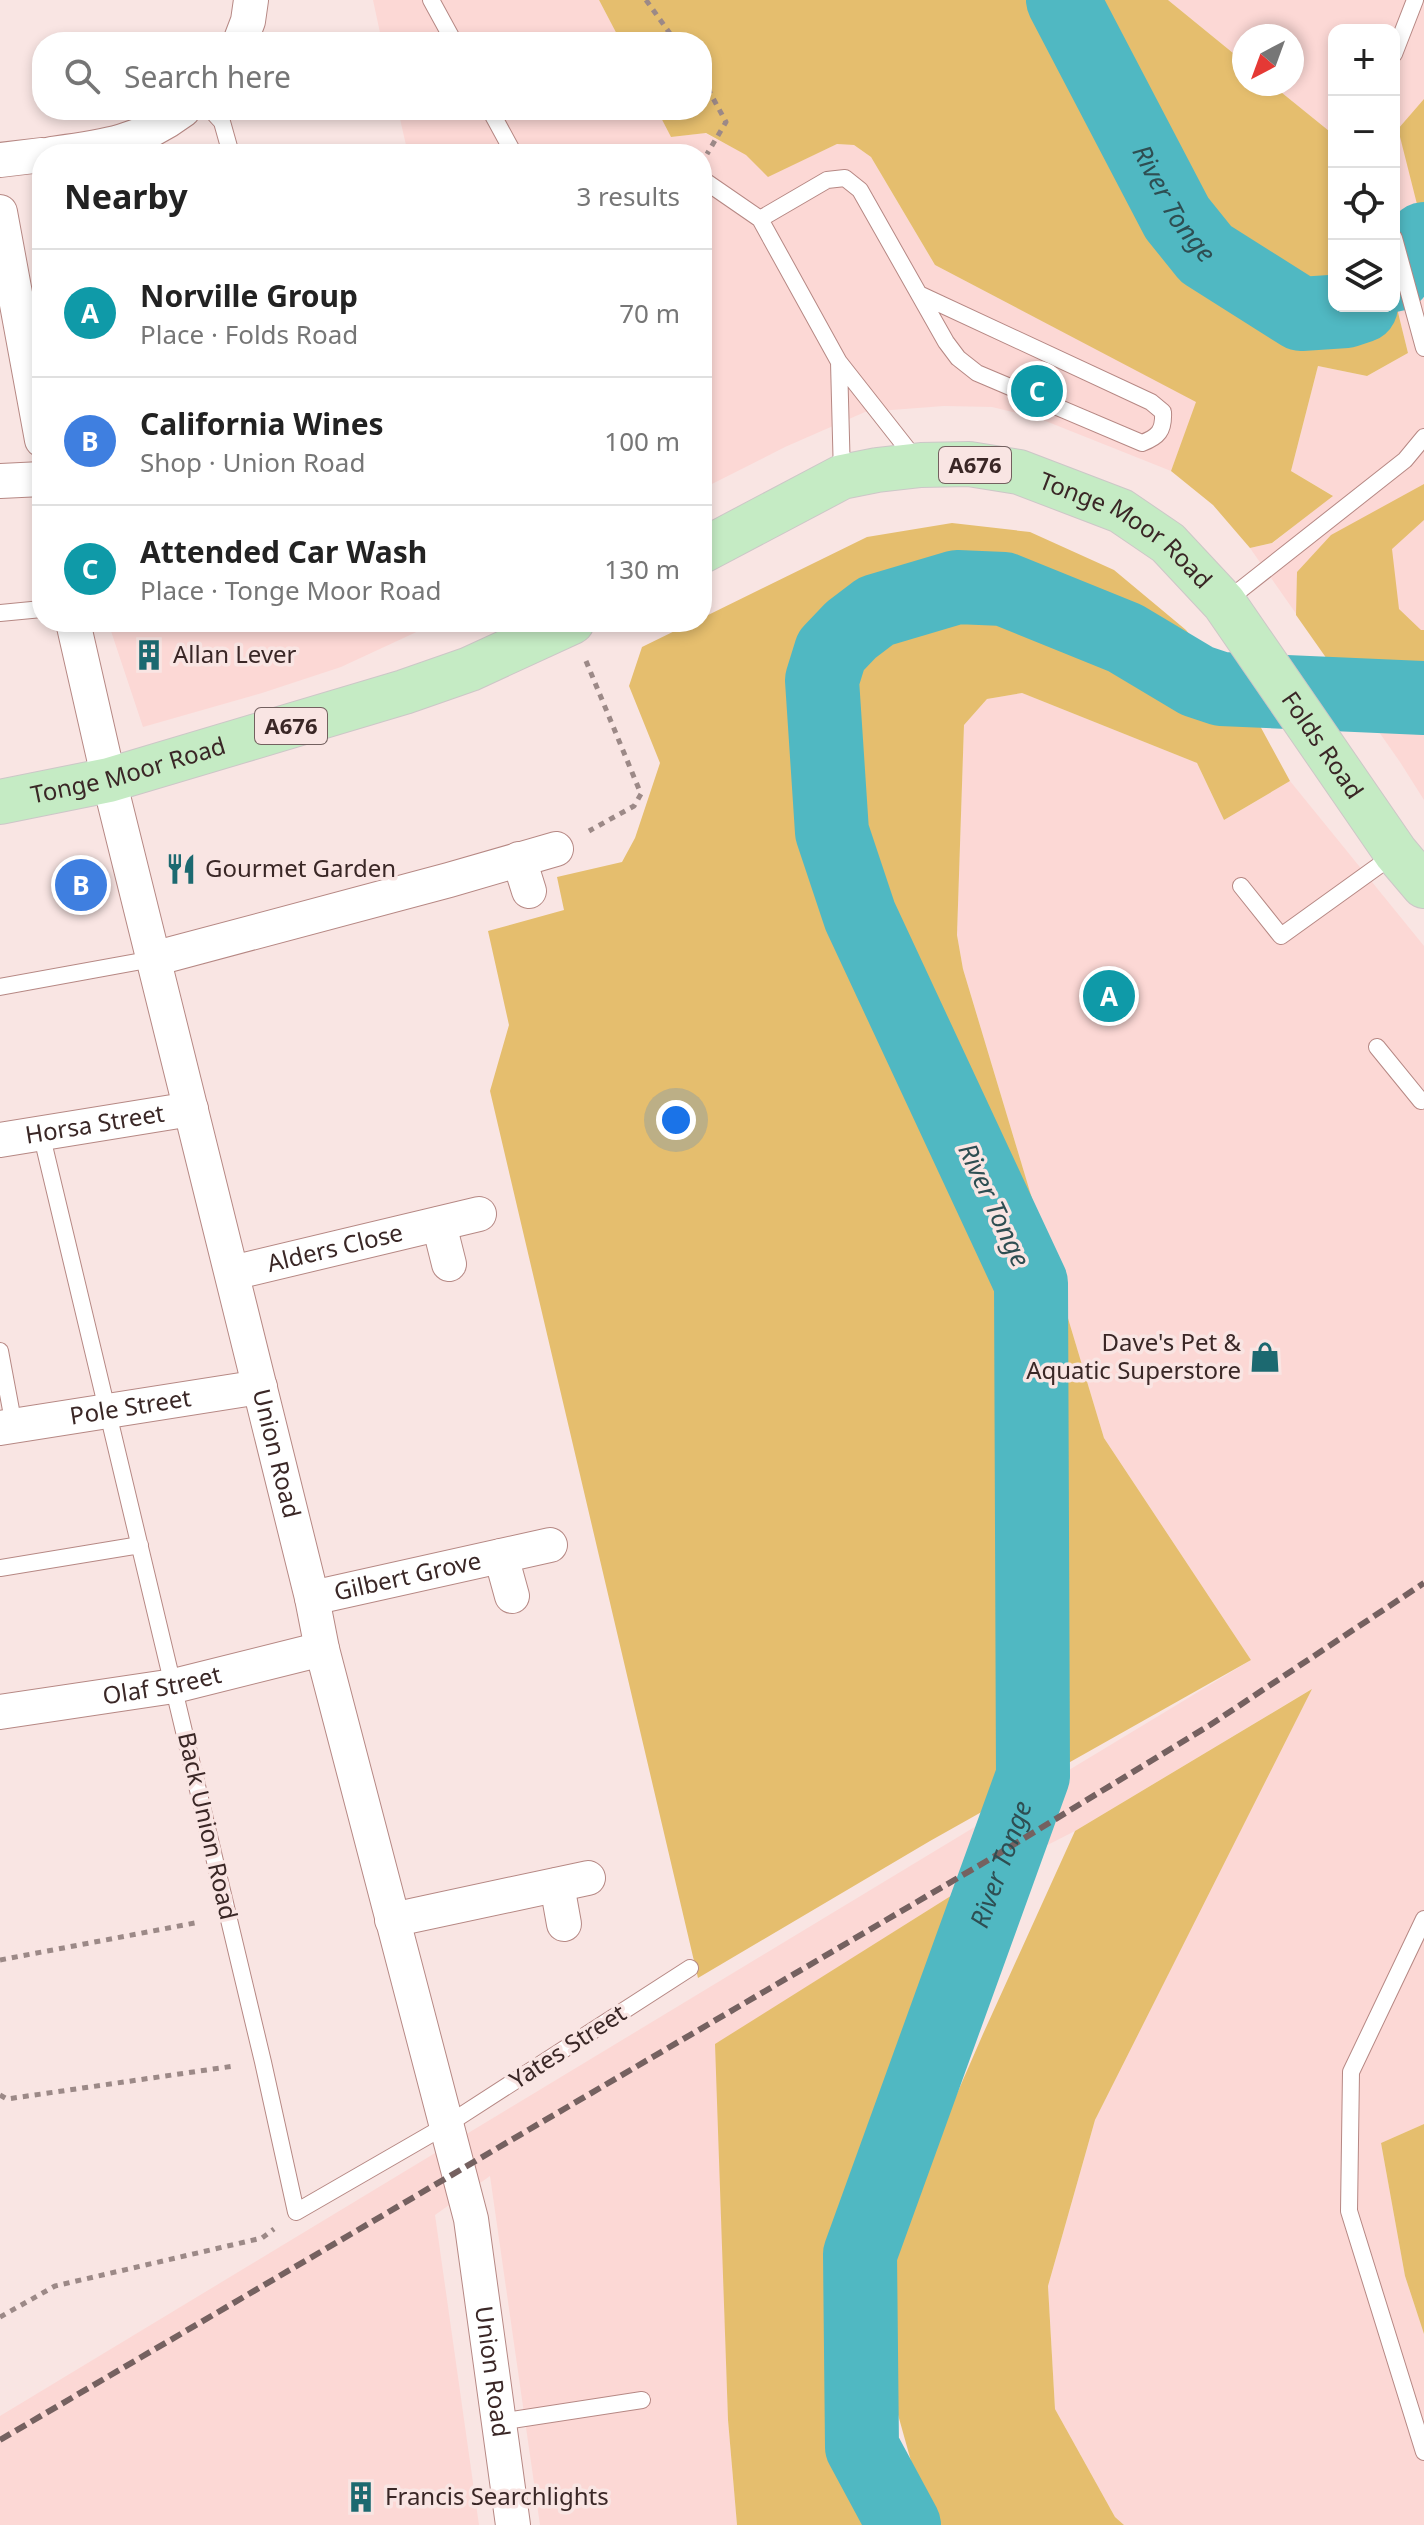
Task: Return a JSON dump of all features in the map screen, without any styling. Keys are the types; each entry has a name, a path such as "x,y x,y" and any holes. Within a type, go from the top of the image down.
{"main road":[{"name":"Tonge Moor Road","path":"712,546 842,477 921,465 969,464 1019,472 1121,511 1168,543 1224,603"},
{"name":"Folds Road","path":"1224,603 1396,853 1424,886"},
{"name":"Tonge Moor Road","path":"0,802 109,780 404,692 470,669 550,632"}],"street":[{"path":"244,32 251,0"},
{"path":"118,144 169,120"},
{"path":"0,160 32,156"},
{"path":"0,212 32,386"},
{"path":"0,481 32,479"},
{"name":"Union Road","path":"75,632 322,1649 471,2219 513,2525"},
{"path":"153,959 524,875 556,849"},
{"name":"Horsa Street","path":"0,1140 191,1109"},
{"name":"Alders Close","path":"232,1273 479,1214"},
{"path":"439,1224 449,1264"},
{"name":"Pole Street","path":"7,1427 260,1387"},
{"name":"Gilbert Grove","path":"312,1598 550,1545"},
{"name":"Gilbert Grove","path":"501,1556 512,1596"},
{"name":"Olaf Street","path":"0,1712 174,1686 322,1649"},
{"path":"392,1920 572,1882 564,1924"}],"lane":[{"path":"431,0 449,32"},
{"path":"1400,39 1415,0"},
{"path":"220,120 228,144"},
{"path":"495,120 509,144"},
{"path":"760,219 827,180 845,178 860,190 946,342 958,358 977,373 1142,443 1157,437 1164,426 1163,412 1151,402 921,295"},
{"path":"712,186 760,219 839,362 921,465"},
{"path":"1395,240 1424,346"},
{"path":"839,362 842,477"},
{"path":"1224,603 1405,460 1424,437"},
{"path":"0,613 32,610"},
{"path":"1241,886 1281,936 1396,853"},
{"path":"0,987 153,959"},
{"path":"1377,1047 1423,1102"},
{"name":"Back Union Road","path":"41,1133 296,2212"},
{"path":"0,1351 7,1427"},
{"path":"0,1568 140,1545"},
{"path":"1424,1919 1351,2072 1349,2211 1424,2452"},
{"name":"Yates Street","path":"445,2126 690,1968"},
{"path":"296,2212 445,2126"},
{"path":"499,2422 642,2400"}],"path":[{"path":"646,0 669,32"},
{"path":"712,96 726,122 712,145"},
{"path":"556,849 634,806 641,794 575,632"},
{"path":"0,1960 228,1917"},
{"path":"0,2095 7,2099 263,2062"},
{"path":"0,2317 55,2286 262,2238 296,2212"}],"shaded area":[{"path":"373,0 599,0 616,32 380,32"},
{"path":"599,0 1168,0 1232,52 1232,96 1286,96 1328,130 1328,312 1398,312 1408,353 1367,376 1318,366 1291,471 1333,496 1272,543 1250,548 1213,505 1171,471 1196,402 935,265 871,157 854,145 837,144 768,177 746,155 706,133 671,137 662,120 712,120 712,32 616,32"},
{"path":"1168,0 1424,0 1424,800 1250,548 1273,543 1332,495 1291,471 1318,366 1367,376 1408,353 1398,312 1400,24 1328,24 1328,130 1286,96 1304,96 1304,24 1232,24 1232,52"},
{"path":"1424,99 1424,216 1421,220 1400,137 1400,127"},
{"path":"400,120 662,120 671,137 705,133 747,155 768,176 837,144 854,145 871,157 935,265 1197,402 1171,471 1038,418 992,407 944,406 865,412 712,484 712,144 406,144"},
{"path":"1424,484 1424,520 1392,549 1399,609 1424,630 1424,674 1341,679 1296,615 1297,572 1331,535"},
{"path":"952,523 1030,532 1114,570 1186,630 1259,724 1290,781 1224,820 1197,763 1022,693 987,699 964,725 957,935 963,969 1104,1438 1251,1660 930,1841 698,1978 490,1091 509,1025 488,931 564,910 557,877 622,862 635,838 660,763 629,686 642,647 673,632 712,632 712,613 867,537"},
{"path":"111,632 416,632 341,667 143,727"},
{"path":"1022,693 1197,763 1224,820 1290,781 1424,946 1424,2124 1381,2143 1405,2276 1424,2334 1424,2525 1124,2525 1115,2517 1055,2409 1048,2286 1095,2120 1310,1690 1075,1831 965,1887 716,2044 728,2420 737,2525 540,2525 490,2176 435,2215 479,2525 0,2525 0,2416 1251,1660 1104,1438 963,969 957,935 964,725 987,699"},
{"path":"1312,1689 1095,2120 1048,2286 1055,2409 1115,2517 1124,2525 940,2525 916,2479 890,2386 884,2261 983,2034 1075,1831"},
{"path":"965,1887 897,2071 856,2208 846,2351 851,2462 882,2525 737,2525 728,2420 715,2044"},
{"path":"1424,2124 1424,2334 1405,2276 1381,2143"}],"water":[{"path":"1424,674 1424,729 1380,733 1341,679"}],"waterway":[{"name":"River Tonge","path":"1063,0 1177,218 1206,254 1301,314 1331,312"},
{"name":"River Tonge","path":"1400,268 1424,239"},
{"name":"River Tonge","path":"904,2525 862,2447 860,2254 1033,1776 1031,1283 860,916 832,832 822,680 831,651 851,630 876,611 957,587 1004,589 1125,638 1197,681 1221,689 1424,698"}],"railway":[{"path":"0,2440 985,1862 1210,1725 1424,1583"}],"place":[{"name":"Attended Car Wash","path":"1037,391"},
{"name":"Allan Lever","path":"149,655"},
{"name":"Gourmet Garden","path":"181,869"},
{"name":"California Wines","path":"81,885"},
{"name":"Norville Group","path":"1109,996"},
{"name":"Dave's Pet & Aquatic Superstore","path":"1265,1357"},
{"name":"Francis Searchlights","path":"361,2497"}]}
